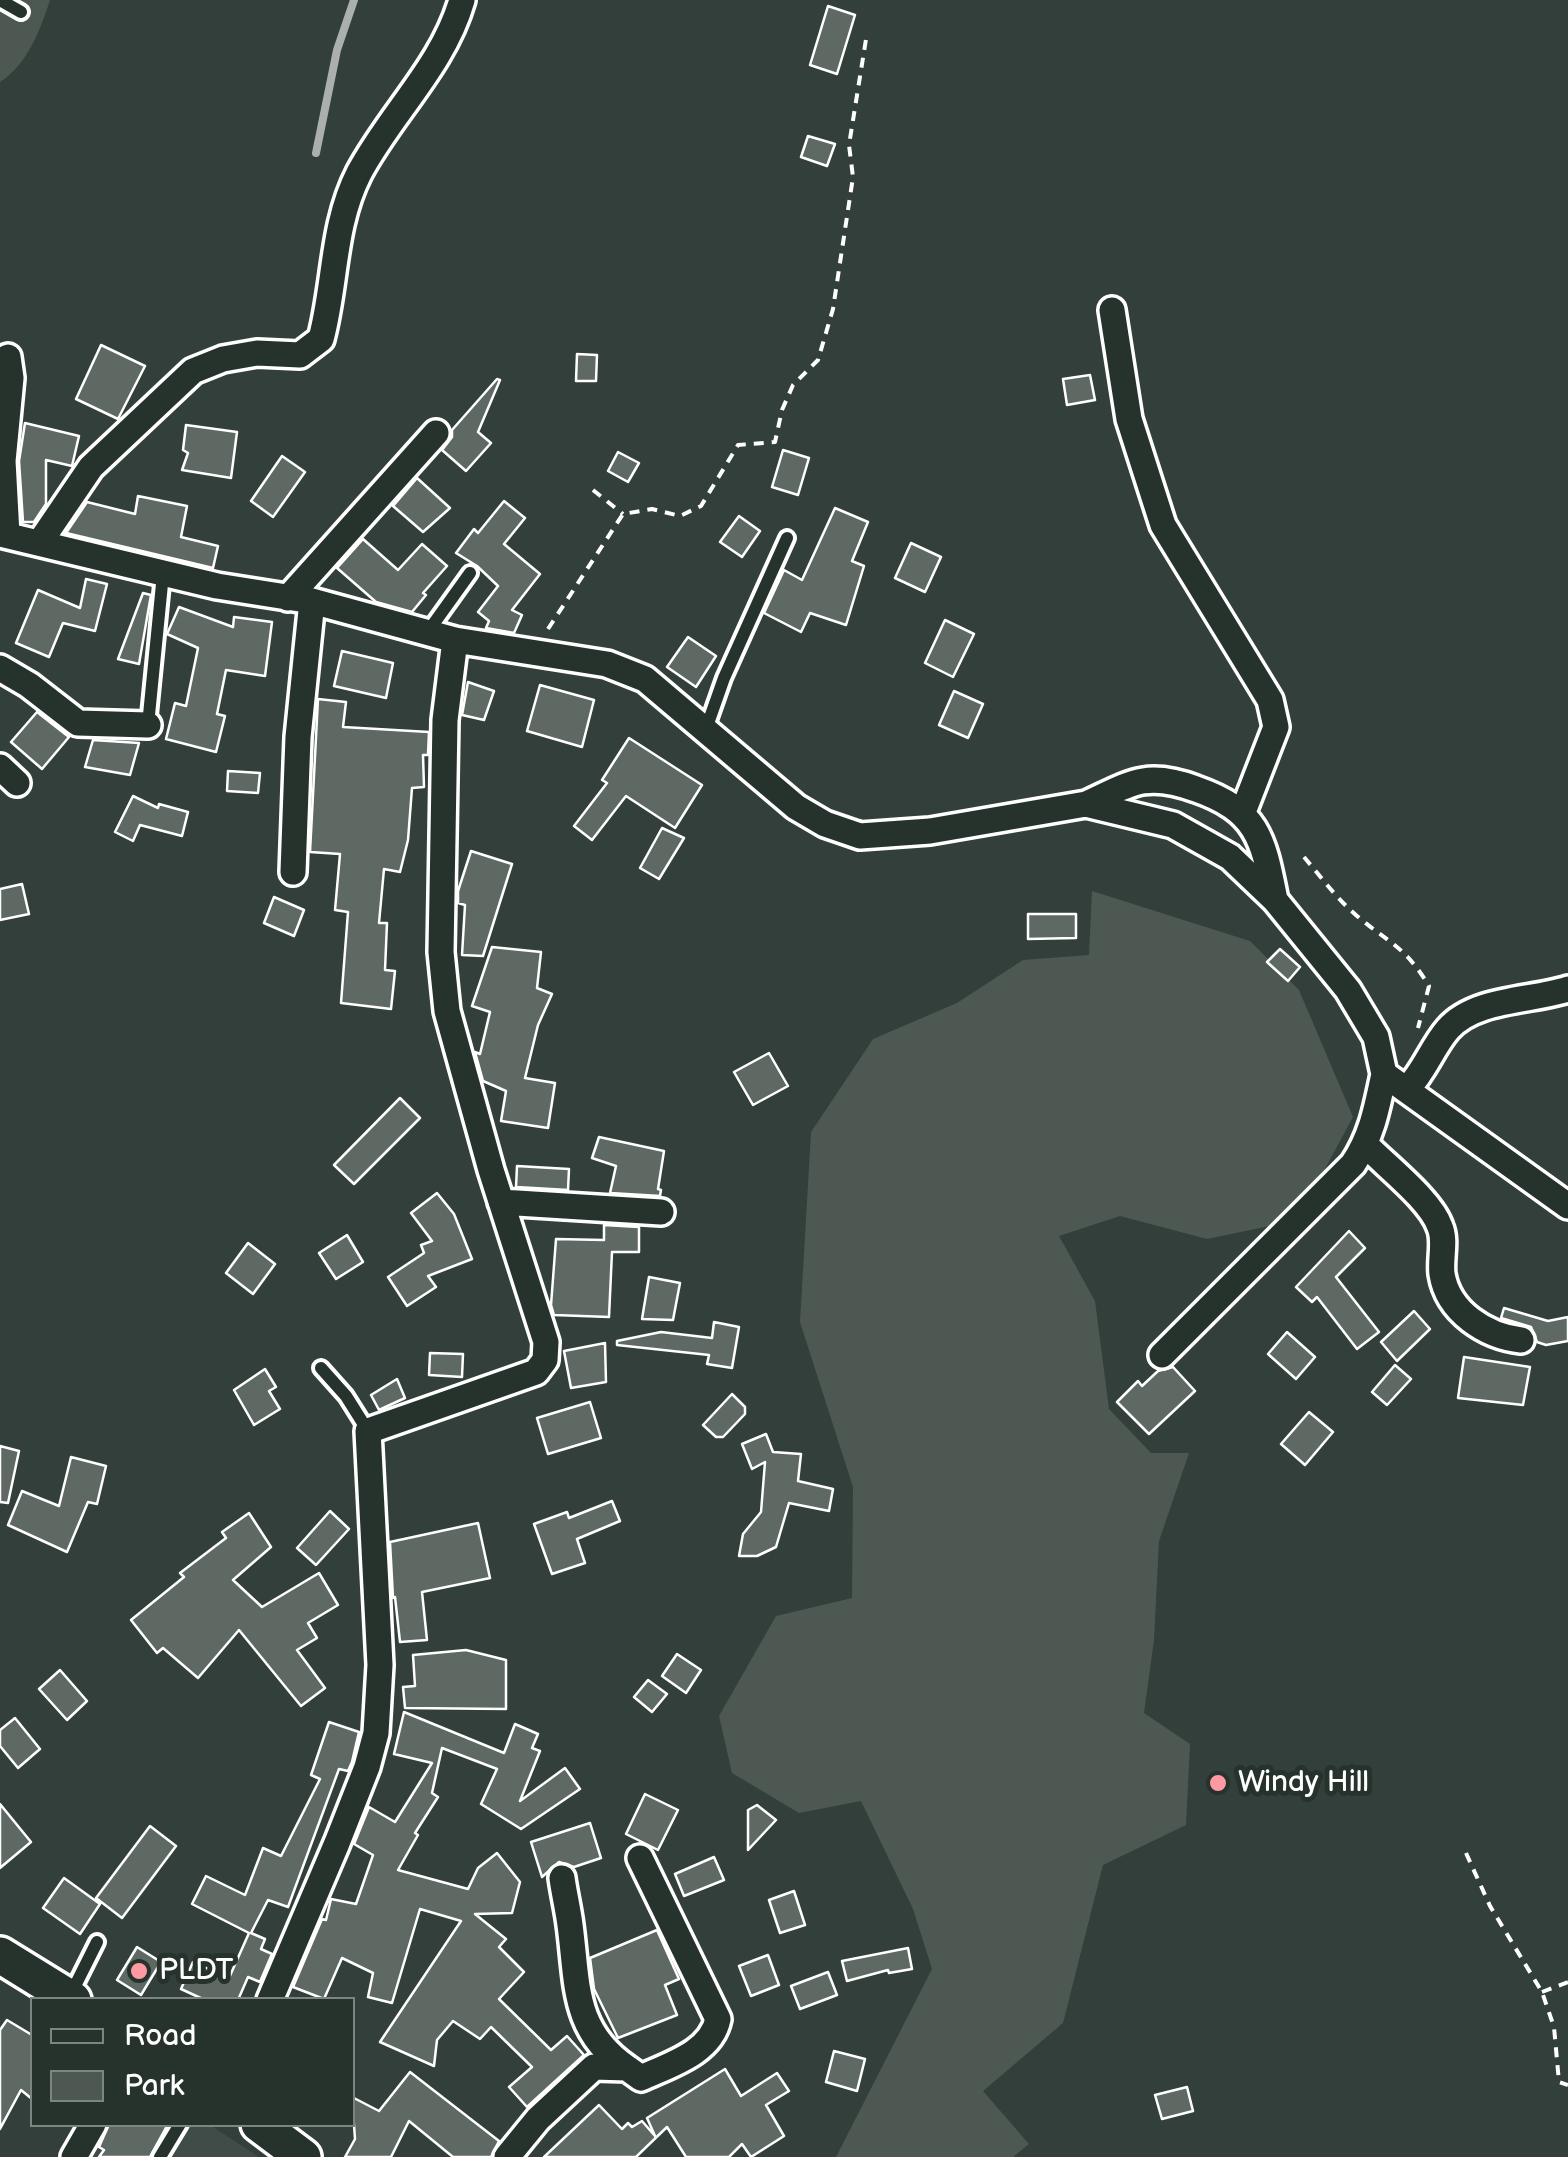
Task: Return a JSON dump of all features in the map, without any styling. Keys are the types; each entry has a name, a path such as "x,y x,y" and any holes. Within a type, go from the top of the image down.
{"main road":[{"path":"0,1955 70,1997"},
{"path":"263,2127 303,2157"}],"street":[{"path":"40,542 91,467 193,371 222,359 257,354 300,355 322,339 339,225 359,174 416,92 447,38 462,0"},
{"path":"1112,310 1128,419 1163,525 1270,700 1276,727 1243,812"},
{"path":"8,357 11,378 3,460 4,534 164,574 300,600 455,640 607,664 645,679 796,806 825,824 860,836 987,823 1048,808 1086,804 1143,781 1177,782 1211,794 1243,812 1256,829 1275,900"},
{"path":"293,872 300,600 436,433"},
{"path":"271,1997 343,1828 376,1732 380,1665 368,1431 536,1372 545,1360 546,1342 447,1011 441,952 445,720 455,640"},
{"path":"0,668 29,685 78,724 148,725"},
{"path":"1086,804 1173,825 1230,857 1275,900 1348,990 1376,1037 1384,1074 1366,1145 1339,1180 1272,1242 1162,1356"},
{"path":"1408,1088 1427,1065 1447,1029 1460,1019 1496,1005 1568,989"},
{"path":"1384,1074 1568,1206"},
{"path":"1366,1145 1427,1206 1440,1226 1444,1283 1457,1306 1480,1327 1501,1338 1521,1340"},
{"path":"501,1202 661,1212"},
{"path":"562,1878 576,1997 596,2041 608,2056 640,2078 704,2046 715,2033 718,2019 640,1858"},
{"path":"507,2157 538,2119 594,2067 626,2068"},
{"path":"74,2157 91,2127"}],"lane":[{"path":"0,0 21,12"},
{"path":"705,732 724,678 787,538"},
{"path":"427,633 470,573"},
{"path":"148,725 164,574"},
{"path":"321,1368 346,1396 368,1431"},
{"path":"72,1997 96,1942"},
{"path":"160,2157 178,2127"}],"path":[{"path":"533,654 623,514 652,509 680,516 701,506 738,445 775,442 793,385 818,360 833,309 853,176 849,144 867,34"},
{"path":"594,490 623,514"},
{"path":"1304,857 1356,915 1414,960 1428,986 1416,1034"},
{"path":"1466,1853 1490,1906 1542,1992 1554,2027 1558,2082 1568,2086"},
{"path":"1542,1992 1568,1982"}],"shaded area":[{"path":"105,2127 213,2127 259,2157 90,2157"}],"green space":[{"path":"0,0 50,0 25,56 0,82"},
{"path":"1092,891 1250,941 1299,990 1353,1117 1319,1180 1284,1223 1207,1239 1120,1216 1059,1236 1095,1301 1109,1409 1151,1453 1189,1453 1159,1541 1154,1640 1144,1713 1190,1744 1186,1825 1103,1865 1063,2023 983,2091 1029,2144 1013,2157 836,2157 932,1969 913,1909 861,1801 799,1813 732,1773 719,1716 776,1616 852,1598 853,1487 800,1322 811,1132 873,1039 957,1003 1023,960 1089,955"}],"building":[{"path":"828,6 855,15 837,74 810,65"},
{"path":"808,136 835,144 827,166 801,157"},
{"path":"101,345 145,366 118,419 76,399"},
{"path":"577,354 597,355 596,381 576,381"},
{"path":"1090,375 1095,400 1067,405 1063,379"},
{"path":"500,380 478,432 491,443 466,471 442,450 452,437 452,430"},
{"path":"25,423 79,436 72,466 46,460 46,504 34,522 23,522 19,461"},
{"path":"186,425 237,432 231,478 182,470 188,453 183,450"},
{"path":"783,450 809,458 798,495 772,487"},
{"path":"618,452 639,463 628,482 608,471"},
{"path":"282,456 305,472 273,517 251,501"},
{"path":"417,478 450,508 423,532 393,506"},
{"path":"138,496 187,506 181,537 218,546 213,568 66,533 87,502 135,514"},
{"path":"504,501 525,518 504,544 540,574 512,610 522,615 514,633 486,628 489,621 478,612 498,586 456,553 474,529 478,533"},
{"path":"835,508 868,522 852,561 864,566 846,625 810,613 801,632 764,613 784,570 802,580"},
{"path":"739,516 760,531 742,557 720,542"},
{"path":"363,539 398,570 422,544 447,566 412,612 376,602 337,568"},
{"path":"911,543 941,557 925,592 895,578"},
{"path":"86,579 107,584 95,631 63,623 49,657 16,643 38,590 80,608"},
{"path":"143,593 151,595 139,664 118,659"},
{"path":"179,607 233,627 234,617 272,622 265,676 226,670 217,714 225,716 216,752 166,739 175,703 186,706 198,648 167,634"},
{"path":"945,620 974,634 953,677 925,663"},
{"path":"688,637 716,656 696,687 667,667"},
{"path":"342,651 393,663 386,698 334,686"},
{"path":"468,682 494,691 484,720 462,715"},
{"path":"540,685 594,700 582,747 527,731"},
{"path":"954,691 983,704 968,738 939,725"},
{"path":"318,699 346,702 343,727 429,732 428,755 423,755 424,787 412,788 408,840 400,872 384,869 379,923 387,923 385,970 395,971 391,1009 341,1003 348,912 335,910 340,854 310,852"},
{"path":"37,712 69,737 42,769 11,742"},
{"path":"629,738 702,785 675,828 626,796 592,840 574,826 607,783 602,780"},
{"path":"93,740 139,743 130,775 85,767"},
{"path":"228,771 260,773 258,793 227,791"},
{"path":"133,796 158,808 159,804 188,812 182,836 140,825 133,841 115,832"},
{"path":"662,828 684,838 659,879 640,868"},
{"path":"471,851 512,864 483,956 462,955 465,905 458,903 458,891"},
{"path":"22,884 29,914 0,920 0,889"},
{"path":"274,897 304,910 294,936 264,923"},
{"path":"1028,914 1076,914 1076,938 1028,939"},
{"path":"492,947 541,952 537,988 552,994 538,1025 525,1078 555,1083 548,1128 501,1121 506,1091 483,1081 475,1052 480,1054 490,1012 472,1006"},
{"path":"1280,949 1300,967 1288,981 1267,962"},
{"path":"769,1053 788,1086 753,1105 734,1072"},
{"path":"400,1098 420,1118 354,1184 334,1165"},
{"path":"599,1137 664,1151 660,1196 610,1193 616,1166 592,1158"},
{"path":"517,1166 569,1169 568,1190 516,1187"},
{"path":"437,1193 454,1214 472,1259 428,1276 436,1287 407,1306 388,1277 424,1253 421,1245 432,1241 411,1213"},
{"path":"604,1225 639,1227 639,1252 612,1252 609,1317 554,1315 551,1305 556,1239 604,1240"},
{"path":"1349,1231 1365,1248 1336,1277 1379,1332 1357,1349 1317,1297 1312,1302 1296,1287"},
{"path":"347,1235 363,1262 336,1279 319,1253"},
{"path":"248,1243 275,1264 253,1294 226,1273"},
{"path":"649,1277 680,1283 673,1320 642,1319"},
{"path":"1504,1308 1548,1321 1568,1317 1568,1341 1546,1345 1537,1342 1531,1327 1501,1318"},
{"path":"1414,1311 1430,1329 1397,1361 1381,1342"},
{"path":"714,1322 739,1327 732,1368 707,1364 709,1355 617,1345 617,1341 661,1332 712,1338"},
{"path":"1287,1332 1315,1357 1296,1379 1268,1354"},
{"path":"605,1343 606,1382 571,1388 564,1351"},
{"path":"430,1353 463,1354 462,1377 429,1375"},
{"path":"1464,1357 1530,1367 1523,1405 1458,1398"},
{"path":"1395,1365 1411,1379 1387,1405 1372,1392"},
{"path":"1173,1367 1195,1391 1149,1434 1117,1402 1138,1381 1142,1386 1158,1371"},
{"path":"265,1369 276,1387 269,1391 280,1409 254,1425 234,1390"},
{"path":"397,1379 405,1398 379,1410 371,1395"},
{"path":"732,1394 745,1407 745,1414 723,1437 716,1437 703,1425"},
{"path":"590,1402 601,1438 548,1454 537,1418"},
{"path":"1309,1412 1333,1432 1305,1465 1281,1444"},
{"path":"766,1434 773,1452 801,1454 798,1481 833,1489 829,1511 789,1503 776,1547 757,1556 739,1556 743,1534 761,1512 765,1462 752,1469 742,1444"},
{"path":"0,1446 19,1451 8,1503 0,1502"},
{"path":"71,1457 106,1466 97,1504 88,1502 67,1552 8,1525 22,1491 59,1506"},
{"path":"612,1501 620,1521 577,1539 585,1563 552,1574 534,1524 567,1512 569,1518"},
{"path":"330,1511 349,1529 316,1565 297,1548"},
{"path":"249,1513 271,1547 233,1580 262,1607 319,1573 338,1605 308,1623 317,1638 297,1650 325,1688 301,1706 239,1630 198,1678 163,1648 157,1653 131,1620 184,1577 180,1573 226,1538 222,1532"},
{"path":"478,1523 490,1578 422,1592 427,1640 400,1642 390,1542"},
{"path":"466,1650 506,1660 506,1709 405,1708 403,1687 415,1686 413,1655"},
{"path":"677,1654 701,1670 686,1693 662,1676"},
{"path":"60,1670 87,1701 67,1720 39,1689"},
{"path":"648,1680 667,1694 652,1712 634,1697"},
{"path":"404,1712 504,1753 515,1724 538,1734 532,1748 540,1751 520,1801 565,1768 580,1789 521,1829 481,1804 497,1769 442,1748 432,1793 438,1797 398,1870 468,1889 478,1868 497,1853 520,1882 512,1913 475,1914 506,1939 499,1947 524,1972 499,1999 551,2050 567,2036 584,2055 527,2107 509,2087 532,2067 491,2027 480,2039 453,2021 437,2040 434,2066 380,2042 461,1921 420,1909 392,2003 368,1997 373,1973 342,1958 325,1997 293,1987 322,1919 326,1920 331,1899 356,1904 373,1855 354,1844 369,1807 395,1822 432,1763 394,1754"},
{"path":"15,1718 40,1749 18,1768 0,1746 0,1730"},
{"path":"329,1722 359,1732 352,1762 348,1771 339,1769 288,1907 268,1900 251,1933 265,1939 261,1949 272,1954 260,1982 248,1977 239,1997 198,1997 181,1989 193,1962 229,1978 249,1933 192,1904 206,1876 245,1895 263,1848 281,1856 320,1779 311,1775"},
{"path":"645,1794 678,1810 658,1850 626,1834"},
{"path":"0,1804 31,1842 0,1868"},
{"path":"757,1805 776,1820 748,1850 748,1810"},
{"path":"590,1823 601,1858 574,1867 559,1862 542,1877 531,1842"},
{"path":"150,1826 176,1846 122,1918 96,1898"},
{"path":"714,1857 724,1880 684,1896 675,1874"},
{"path":"64,1878 100,1904 80,1934 43,1908"},
{"path":"794,1891 805,1925 780,1933 769,1900"},
{"path":"657,1930 679,1979 665,1985 677,2015 618,2038 594,1989 590,1958"},
{"name":"PLDT","path":"137,1947 161,1962 141,1995 117,1980"},
{"path":"908,1948 912,1969 889,1973 888,1970 847,1981 842,1961"},
{"path":"768,1955 779,1985 751,1996 739,1966"},
{"path":"828,1972 837,1995 800,2009 791,1986"},
{"path":"7,2020 30,2034 30,2097 21,2090 0,2129 0,2030"},
{"path":"834,2051 865,2059 857,2091 826,2082"},
{"path":"725,2069 741,2096 777,2073 789,2091 766,2105 784,2136 751,2157 742,2144 729,2157 686,2157 667,2127 636,2157 544,2157 599,2105 622,2129 628,2123 632,2127 642,2121 655,2136 647,2118"},
{"path":"410,2072 499,2141 491,2157 453,2157 409,2121 391,2157 345,2157 355,2139 355,2099 379,2111"},
{"path":"1187,2087 1193,2111 1162,2119 1155,2095"},
{"path":"108,2127 166,2127 150,2157 99,2157 104,2150 99,2147"}],"waterway":[{"path":"316,153 337,50 354,0"}],"place":[{"name":"Windy Hill","path":"1218,1783"},
{"name":"PLDT","path":"139,1971"}]}
